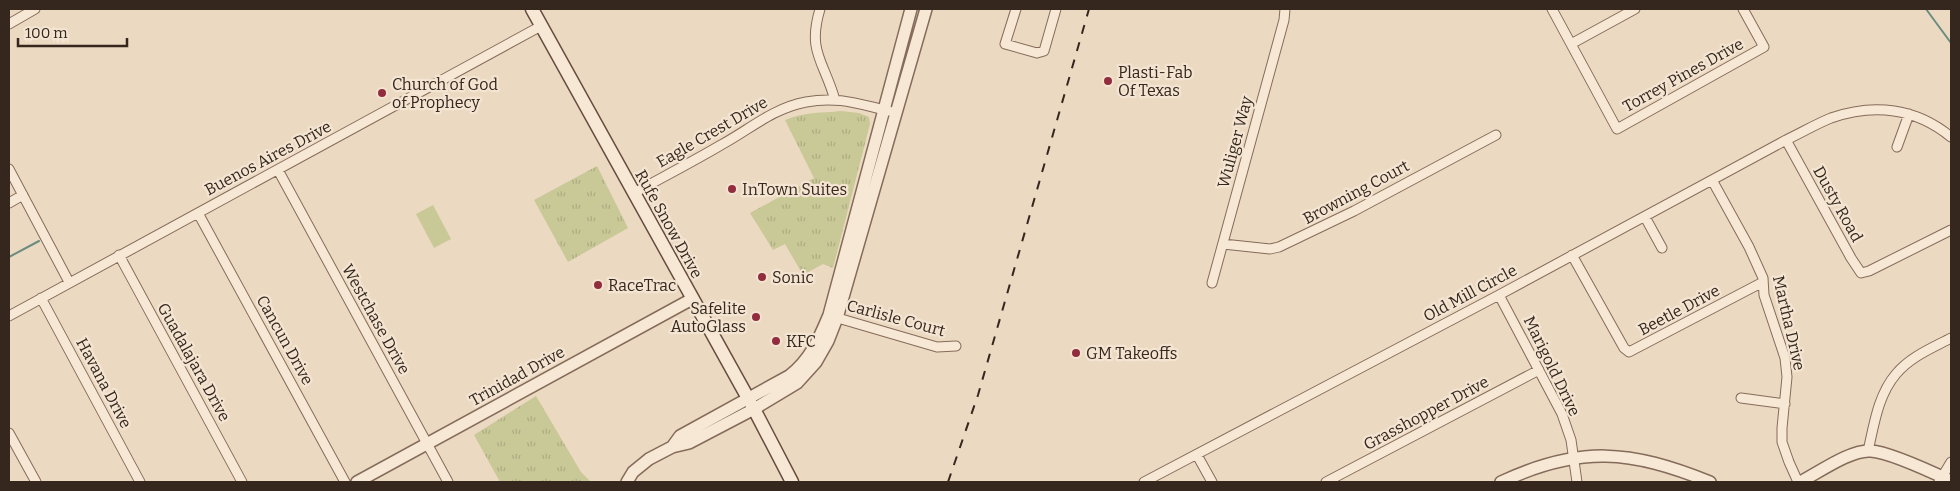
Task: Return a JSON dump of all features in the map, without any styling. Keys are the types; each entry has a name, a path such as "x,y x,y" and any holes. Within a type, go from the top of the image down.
{"main road":[{"name":"Rufe Snow Drive","path":"532,9 751,404 792,482"}],"street":[{"path":"820,9 815,24 814,38 816,51 830,82 835,100"},
{"path":"833,317 911,9"},
{"path":"627,482 633,472 649,459 672,447 680,436 751,404 798,369 810,356 833,317 926,9"},
{"path":"1016,9 1005,44 1038,53 1044,51 1056,9"},
{"name":"Wuliger Way","path":"1212,283 1284,20 1284,9"},
{"path":"1552,9 1570,44 1635,9"},
{"name":"Torrey Pines Drive","path":"1570,44 1617,129 1764,47 1744,9"},
{"path":"9,24 32,10"},
{"name":"Buenos Aires Drive","path":"9,316 541,26"},
{"name":"Eagle Crest Drive","path":"634,193 721,146 776,111 805,102 852,101 896,112"},
{"name":"Old Mill Circle","path":"1144,482 1786,140 1831,118 1860,110 1887,109 1910,114 1933,124 1951,137"},
{"path":"1897,147 1910,114"},
{"name":"Browning Court","path":"1223,244 1270,249 1279,247 1354,211 1496,135"},
{"name":"Dusty Road","path":"1786,140 1858,271 1862,273 1870,271 1951,230"},
{"path":"9,169 70,282"},
{"name":"Westchase Drive","path":"278,170 448,482"},
{"name":"Martha Drive","path":"1712,180 1761,271 1769,314 1785,358 1787,377 1782,442 1788,462 1799,482"},
{"path":"9,203 23,195"},
{"name":"Cancun Drive","path":"198,213 345,482"},
{"path":"1644,217 1662,248"},
{"name":"Guadalajara Drive","path":"119,255 242,482"},
{"name":"Beetle Drive","path":"1572,255 1624,348 1629,352 1763,282"},
{"name":"Marigold Drive","path":"1500,294 1562,414 1574,458 1577,482"},
{"name":"Havana Drive","path":"41,298 140,482"},
{"name":"Trinidad Drive","path":"357,482 692,299"},
{"name":"Carlisle Court","path":"833,317 937,348 956,346"},
{"path":"1868,451 1877,412 1891,380 1906,365 1924,352 1951,338"},
{"name":"Grasshopper Drive","path":"1326,482 1540,370"},
{"path":"1742,398 1785,404"},
{"path":"9,433 36,482"},
{"path":"1799,482 1851,455 1868,451 1886,455 1944,480 1951,462"},
{"path":"1197,454 1212,482"},
{"path":"1501,482 1552,462 1597,456 1653,462 1710,482"}],"green space":[{"path":"841,111 859,113 869,117 870,124 833,268 823,264 803,275 785,244 773,250 750,213 814,178 785,120 806,114"},
{"path":"597,166 628,228 568,262 534,200"},
{"path":"433,205 451,239 434,248 416,214"},
{"path":"536,396 581,472 591,482 500,482 474,435"}],"waterway":[{"path":"1926,9 1951,43"},
{"path":"9,257 39,241"}],"railway":[{"path":"948,482 978,395 1089,9"}],"place":[{"name":"Plasti-Fab Of Texas","path":"1108,81"},
{"name":"Church of God of Prophecy","path":"382,93"},
{"name":"InTown Suites","path":"732,189"},
{"name":"Sonic","path":"762,277"},
{"name":"RaceTrac","path":"598,285"},
{"name":"Safelite AutoGlass","path":"756,317"},
{"name":"KFC","path":"776,341"},
{"name":"GM Takeoffs","path":"1076,353"}]}
